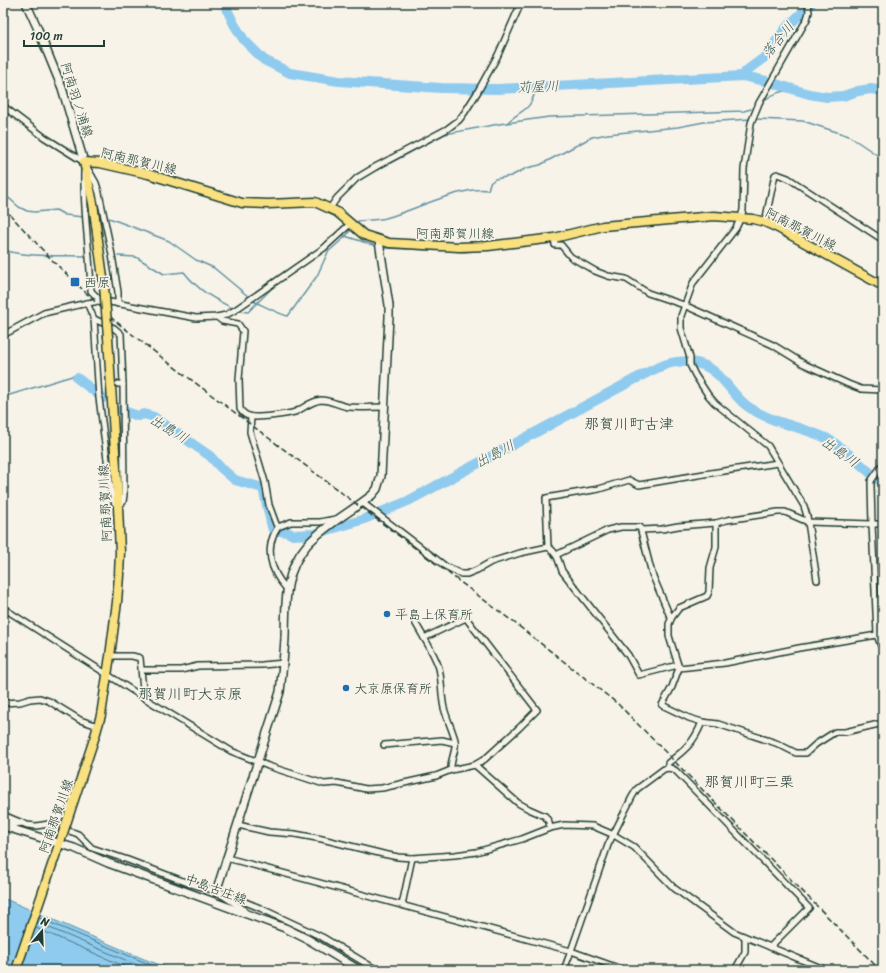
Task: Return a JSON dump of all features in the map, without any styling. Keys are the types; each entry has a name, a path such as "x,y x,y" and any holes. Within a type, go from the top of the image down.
{"main road":[{"name":"阿南那賀川線","path":"16,970 98,726 101,715 117,602 120,552 108,337 104,285 93,203 84,162 100,163 148,174 242,203 268,204 315,202 338,212 350,224 364,234 380,241 404,245 459,247 495,246 554,240 603,226 714,216 741,217 765,222 778,228 883,286"}],"street":[{"name":"阿南羽ノ浦線","path":"26,3 62,88 84,162"},
{"path":"330,208 337,198 357,178 447,129 459,120 494,61 521,3"},
{"path":"808,3 809,12 807,19 759,103 751,123 744,169 743,210 741,217 736,228 693,283 685,304 681,328 694,375 708,395 768,446 804,506 817,580"},
{"path":"3,106 44,137 84,162 96,183 105,217 118,292 118,304"},
{"path":"84,162 83,186 90,259 91,291 101,301"},
{"path":"765,222 774,179 775,175 777,174 795,182 883,240"},
{"path":"3,335 44,313 101,301 196,318 226,315 324,248 350,224"},
{"path":"554,240 555,245 561,245 571,257 595,271 608,276 626,279 648,293 685,304 773,345 804,364 848,384 861,389 883,390"},
{"path":"216,892 280,692 284,663 286,588 298,557 308,544 372,495 377,489 381,476 389,305 380,241"},
{"path":"88,303 94,319 101,384 99,395 111,490 114,502 118,507 123,502 124,495 123,411 120,384 121,334 114,328 94,319"},
{"path":"217,317 222,321 238,324 243,331 239,379 240,409 250,417 290,413 297,411 312,402 320,400 330,401 347,407 385,407"},
{"path":"250,417 250,432 265,482 269,505 278,527"},
{"path":"778,464 639,485 629,480 599,489 546,498 548,547 556,555 562,571 628,654 639,675 678,666 725,663 799,648 883,634"},
{"path":"883,464 874,477 871,486 877,635 883,651"},
{"path":"363,503 445,566 461,574 467,574 478,570 491,562 520,553 548,547"},
{"path":"556,555 608,530 621,527 640,527 642,530 662,529 678,526 716,523 778,512 785,512 808,522 883,524"},
{"path":"286,588 275,573 270,554 270,543 278,527 291,522 320,522 341,518"},
{"path":"716,523 716,547 710,568 709,592 707,596 679,608 669,624 669,636 678,666 672,687 662,705 688,718 718,724 771,741 796,753 806,753 816,744 835,732 845,732 883,723"},
{"path":"642,530 652,574 669,614 672,617"},
{"path":"3,608 141,696 231,751 307,780 324,784 337,783 366,789 382,788 408,783 475,765 485,759 537,710 466,618 424,638"},
{"path":"415,622 438,666 442,699 455,743 450,766 452,770"},
{"path":"110,656 132,656 140,658 143,690 141,696"},
{"path":"142,670 181,670 198,666 262,665 284,663"},
{"path":"3,703 20,702 40,698 80,720 98,726"},
{"path":"564,970 608,845 637,789 668,767 668,763 690,745 697,735 702,722"},
{"path":"384,745 442,740 455,743"},
{"path":"475,765 518,803 545,816 549,822 550,828"},
{"path":"668,767 676,771 809,908 770,947"},
{"path":"3,815 23,823 36,826 50,824 78,834 92,848 188,883 223,893 260,908 322,937 377,970"},
{"path":"3,821 15,824 23,823"},
{"path":"238,825 269,832 295,834 322,839 383,854 412,858 476,852 522,839 550,828 564,825 593,826 634,846 674,888 723,925 745,937 826,970"},
{"path":"3,826 58,846"},
{"name":"中島古庄線","path":"58,846 247,913 291,931 359,970"},
{"path":"227,858 570,951 624,970"},
{"path":"402,905 412,858"},
{"path":"216,892 242,908 247,913"},
{"path":"735,970 745,952 745,937"}],"water":[{"path":"3,898 144,959 174,970 3,970"}],"waterway":[{"name":"苅屋川","path":"224,3 244,40 264,60 290,73 339,81 441,88 498,89 743,76 766,81 809,94 827,97 843,96 858,91 871,89 883,91"},
{"name":"落合川","path":"743,76 746,71 765,57 786,28 812,3"},
{"path":"507,123 526,109 532,101 536,87"},
{"path":"766,99 772,95 792,90"},
{"path":"377,170 445,134 499,124 549,117 744,111 751,109"},
{"path":"355,225 358,221 376,220 397,215 466,191 478,189 488,190 490,183 495,179 511,176 527,168 540,165 592,137 678,127 704,122 751,119"},
{"path":"754,119 803,121 849,136 883,159"},
{"path":"3,193 19,207 27,211 35,212 56,210 65,215 83,217"},
{"path":"109,218 169,241 196,260 214,268 249,297"},
{"path":"253,301 288,316 317,276 328,252 346,236 351,229"},
{"path":"329,246 342,235 376,246"},
{"path":"493,249 553,242"},
{"path":"386,248 432,250"},
{"path":"3,250 14,253 45,256 87,256"},
{"path":"442,250 464,252 486,250"},
{"path":"118,256 136,257 164,274 184,272 206,293 232,308"},
{"path":"239,311 248,312 274,286"},
{"name":"出島川","path":"121,410 138,416 144,414 154,417 210,456 235,480 263,488 273,530 287,532 293,535 314,534 362,520 408,501 645,374 661,366 676,362 693,362 710,368 741,401 756,412 826,438 840,447 883,483"},
{"path":"3,397 72,376 77,378"},
{"name":"出島川","path":"77,378 103,398"}],"railway":[{"path":"3,207 51,259 114,320 516,624 618,704 880,970"}],"place":[{"name":"西原","path":"75,282"},
{"name":"平島上保育所","path":"387,614"},
{"name":"大京原保育所","path":"346,688"}],"district":[{"name":"那賀川町古津","path":"629,424"},
{"name":"那賀川町大京原","path":"190,694"},
{"name":"那賀川町三栗","path":"749,782"}]}
